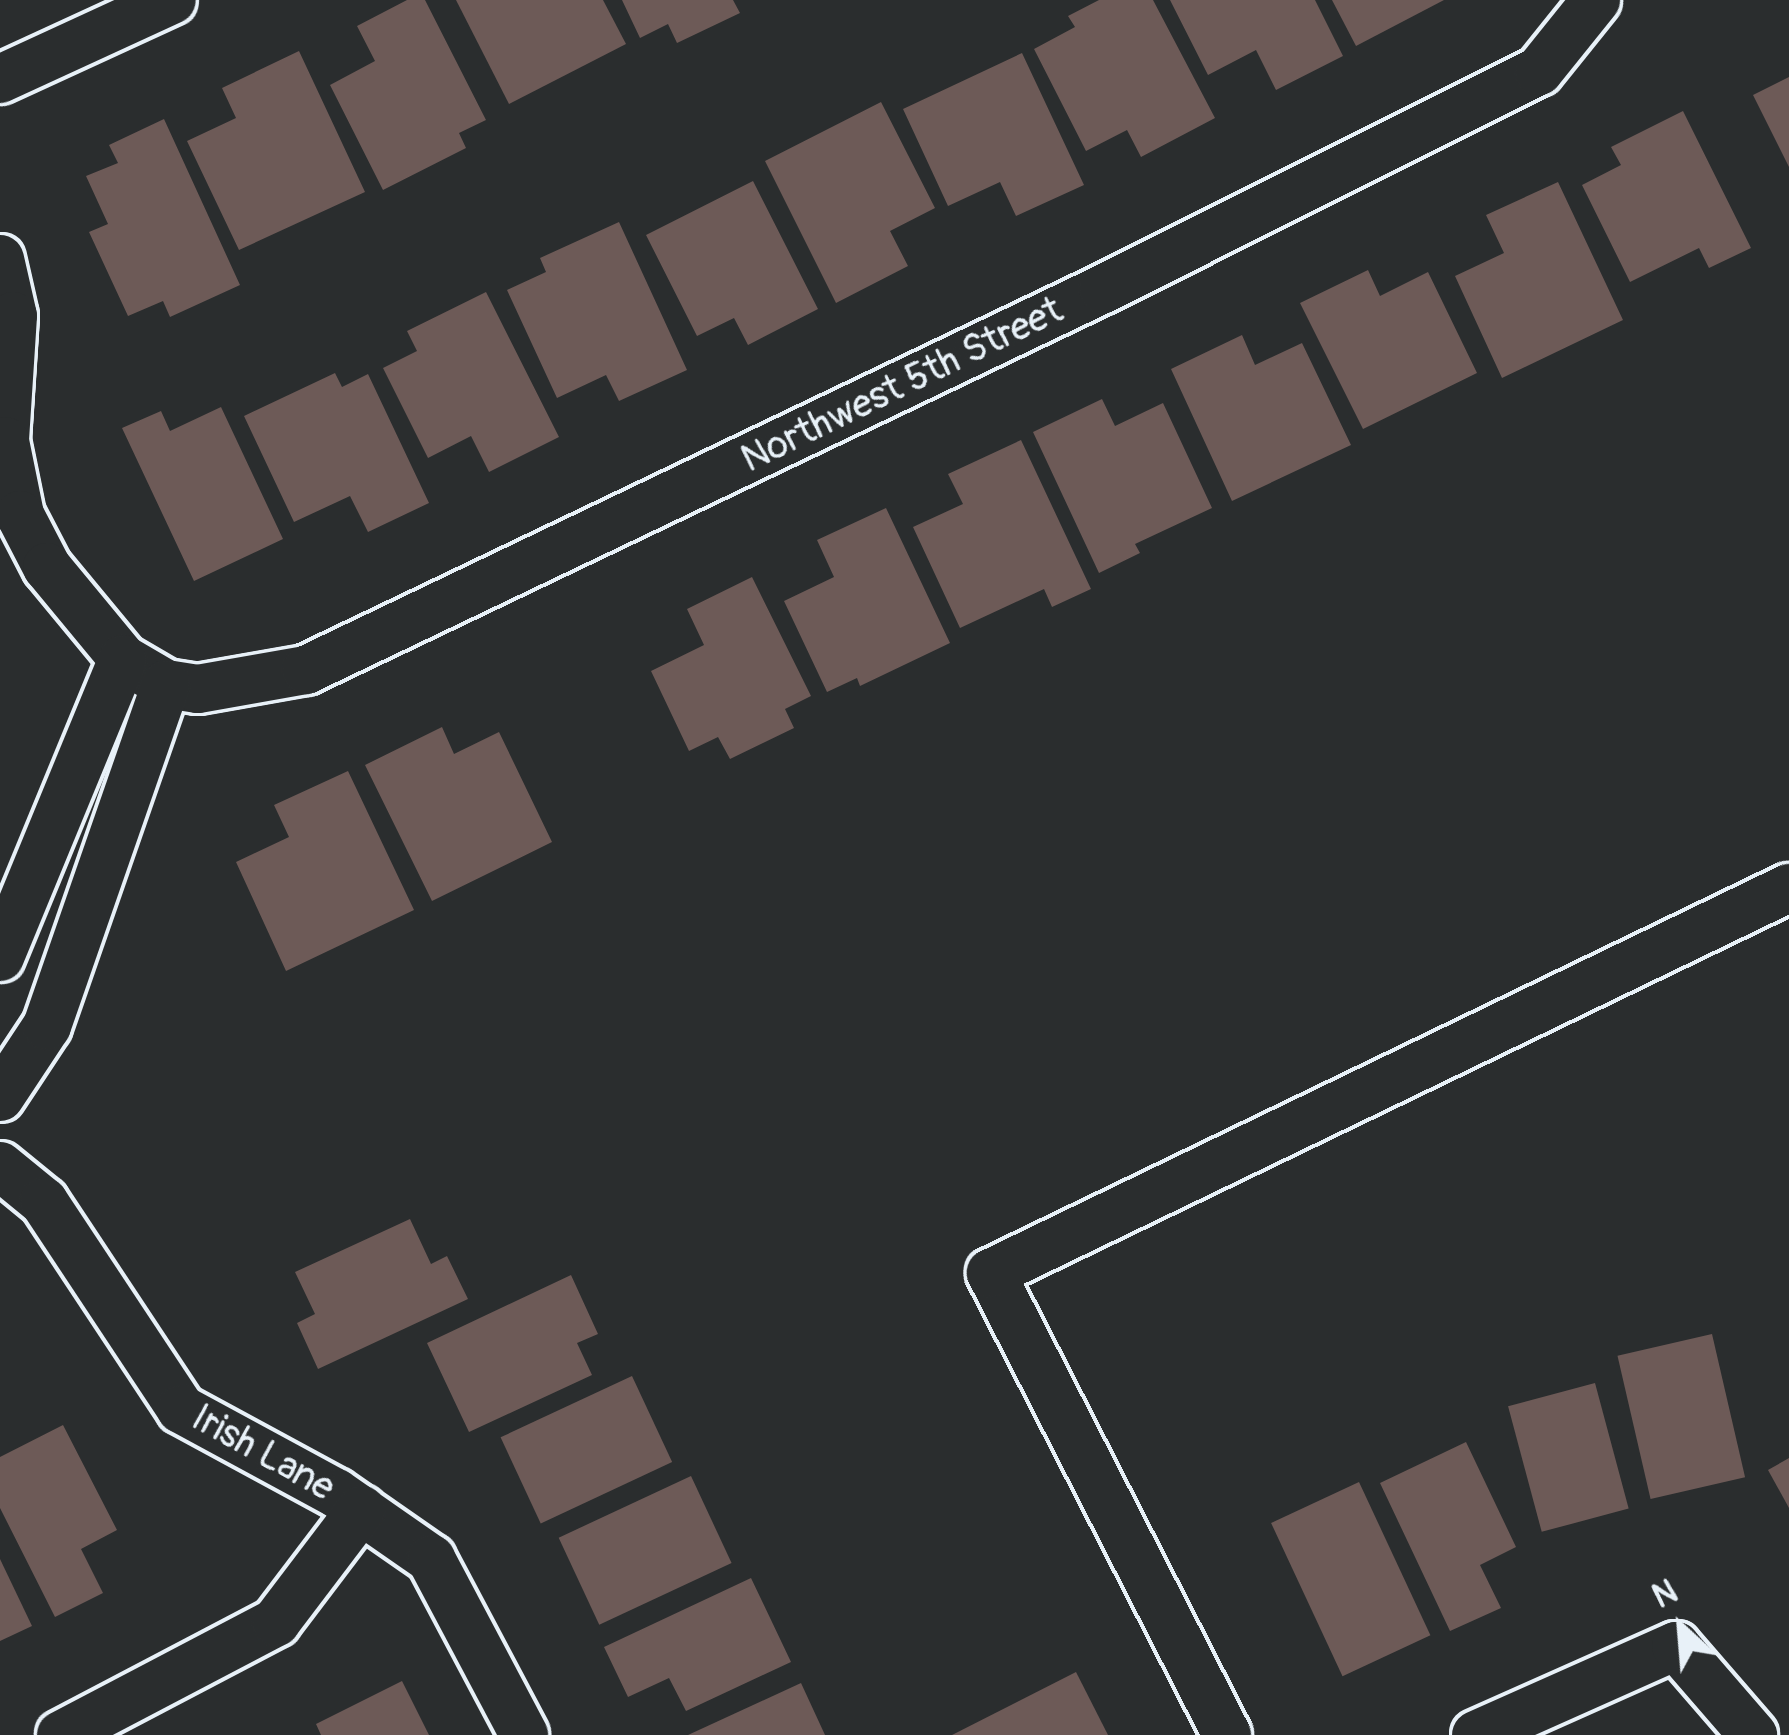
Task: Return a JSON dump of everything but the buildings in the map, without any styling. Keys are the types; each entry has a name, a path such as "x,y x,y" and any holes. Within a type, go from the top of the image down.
{"street":[{"path":"0,79 172,0"},
{"name":"Northwest 5th Street","path":"123,659 166,684 198,689 306,670 1540,71 1596,0"},
{"path":"0,260 13,316 5,441 14,497 47,567 123,659 0,957"},
{"path":"0,1097 47,1026 166,684"},
{"path":"1227,1735 992,1273 1789,887"},
{"name":"Irish Lane","path":"0,1166 44,1202 181,1409 361,1510 431,1558 524,1735"},
{"path":"62,1735 276,1622 361,1510"},
{"path":"1476,1735 1676,1646 1753,1735"}]}
